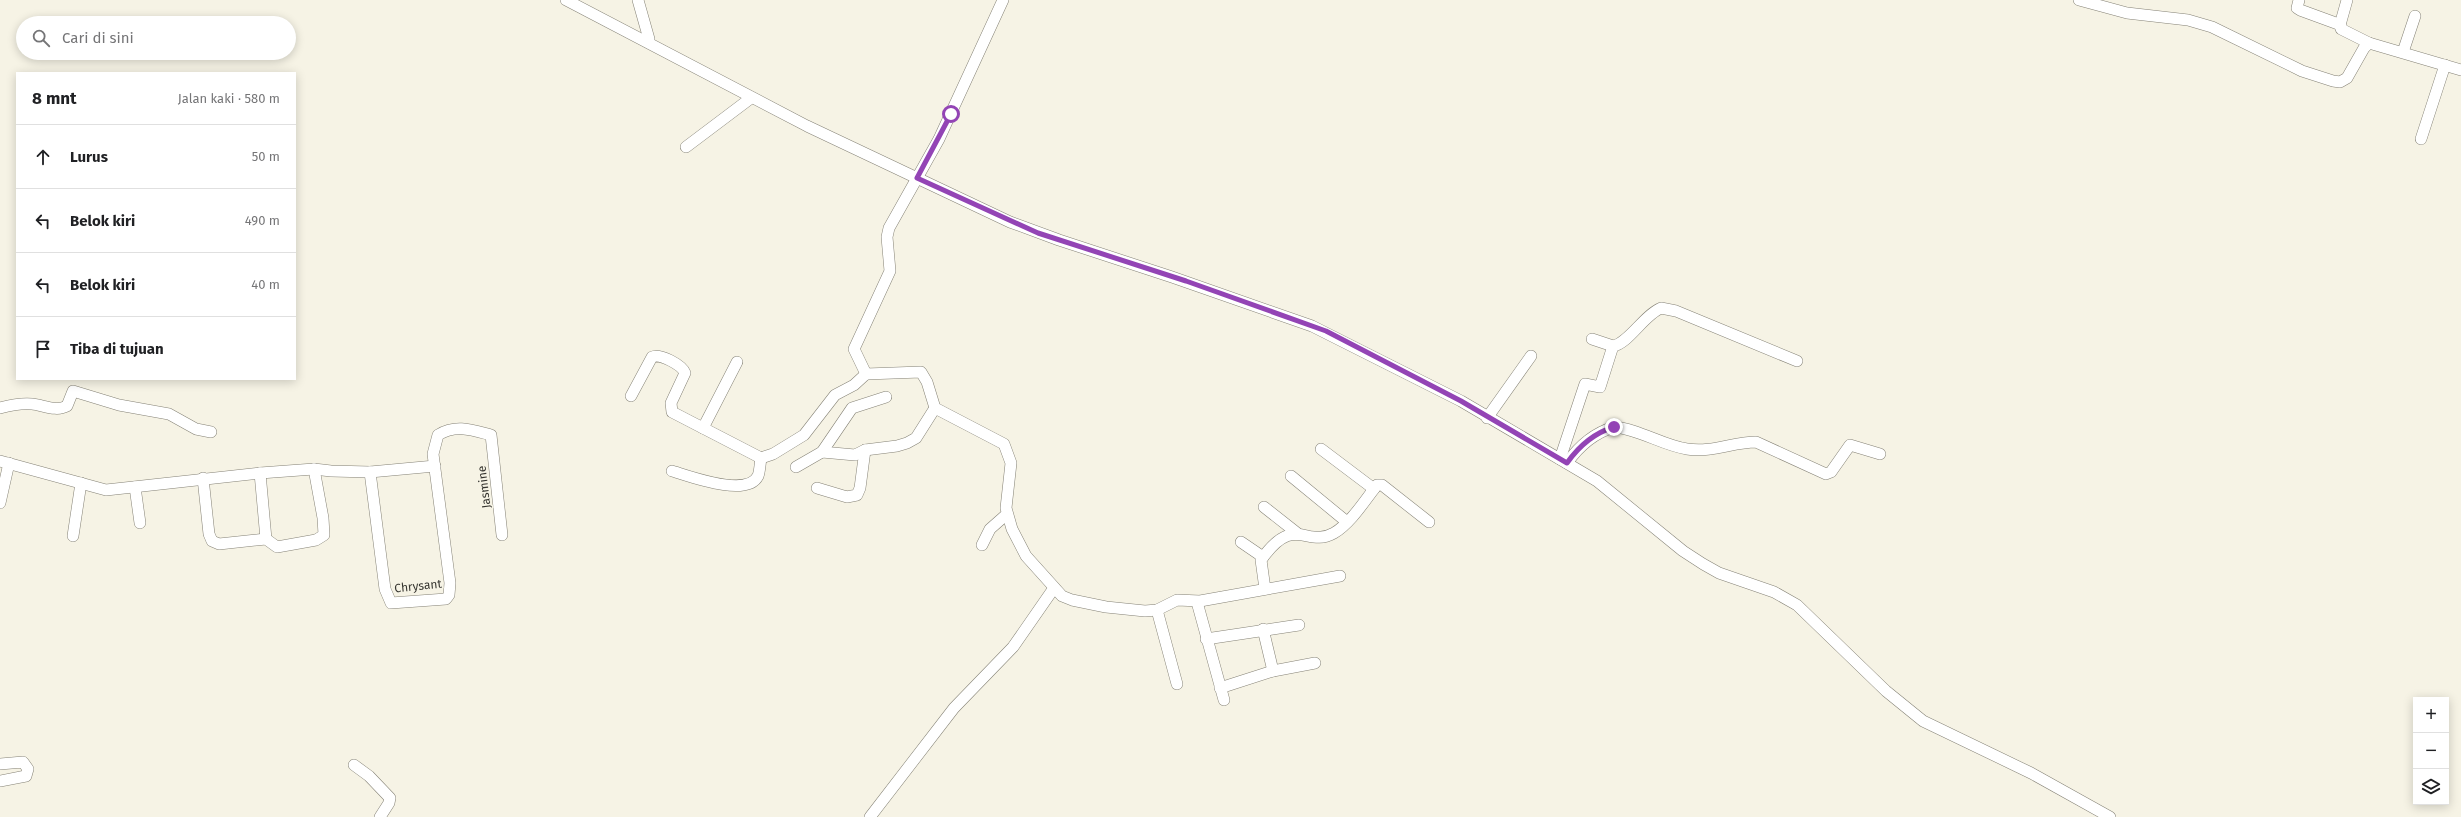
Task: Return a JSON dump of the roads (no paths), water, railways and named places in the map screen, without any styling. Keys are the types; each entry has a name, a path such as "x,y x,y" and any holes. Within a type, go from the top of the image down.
{"street":[{"path":"638,0 649,39"},
{"path":"866,374 854,349 890,270 887,237 889,228 917,178 975,64 1003,0"},
{"path":"2079,0 2127,13 2188,20 2212,27 2302,72 2333,81 2340,82 2347,78 2364,48 2369,43"},
{"path":"2299,0 2297,8 2300,10 2341,25"},
{"path":"2348,0 2341,25 2344,32 2369,43 2461,70"},
{"path":"574,1 751,98 917,178 1038,233 1179,279 1326,331 1461,401 1487,418 1563,461 1610,490 1683,551 1703,564 1719,573 1774,592 1797,606 1886,691 1923,721 2031,773 2110,817"},
{"path":"2403,52 2415,16"},
{"path":"2421,139 2445,65"},
{"path":"686,147 751,98"},
{"path":"1592,339 1613,346 1621,344 1653,311 1668,308 1797,362"},
{"path":"1563,461 1585,384 1598,387 1601,386 1613,346"},
{"path":"1487,418 1531,356"},
{"path":"631,396 652,357 661,357 682,368 685,373 671,403 671,409 675,414 761,458 773,454 804,435 835,395 854,385 866,374 918,371 922,373 928,385 936,408 991,436 1007,449 1011,463 1006,494 1007,514 1016,538 1026,556 1062,596 1072,600 1130,610 1157,610 1177,600 1197,602 1340,576"},
{"path":"703,428 737,362"},
{"path":"0,408 17,404 32,404 60,409 66,406 73,391 119,405 169,414 196,429 211,432"},
{"path":"796,467 822,452 852,408 886,397"},
{"path":"822,452 854,454 865,450 897,446 916,438 936,408"},
{"path":"1563,461 1604,430 1614,427 1687,449 1714,450 1747,442 1756,442 1826,474 1831,472 1850,446 1880,454"},
{"name":"Jasmine","path":"435,466 435,444 438,435 446,430 454,428 467,429 491,435 502,535"},
{"path":"1321,449 1374,489"},
{"path":"817,488 847,497 857,495 860,488 865,450"},
{"path":"672,471 728,486 738,486 754,481 758,476 761,458"},
{"path":"0,503 4,462 106,490 135,488 203,478 260,472 314,469 331,472 370,472 435,466"},
{"name":"Chrysant","path":"370,472 385,589 388,600 396,604 446,598 449,595 450,583 435,466"},
{"path":"203,478 209,534 212,541 219,544 266,539 277,547 316,540 324,536 323,518 314,469"},
{"path":"260,472 266,539"},
{"path":"1291,476 1347,522"},
{"path":"73,536 81,483"},
{"path":"1265,589 1261,564 1263,558 1282,537 1297,533 1326,536 1334,533 1347,522 1377,485 1382,485 1429,522"},
{"path":"135,488 140,523"},
{"path":"1264,507 1297,533"},
{"path":"982,545 990,529 1007,514"},
{"path":"1240,542 1263,558"},
{"path":"870,817 954,708 1013,647 1054,588"},
{"path":"1197,602 1224,700"},
{"path":"1157,610 1177,684"},
{"path":"1206,639 1263,629 1299,625"},
{"path":"1263,629 1273,671"},
{"path":"1220,688 1273,671 1315,663"},
{"path":"0,764 23,762 28,769 26,776 0,780"},
{"path":"354,765 370,776 390,798 389,803 380,817"}]}
